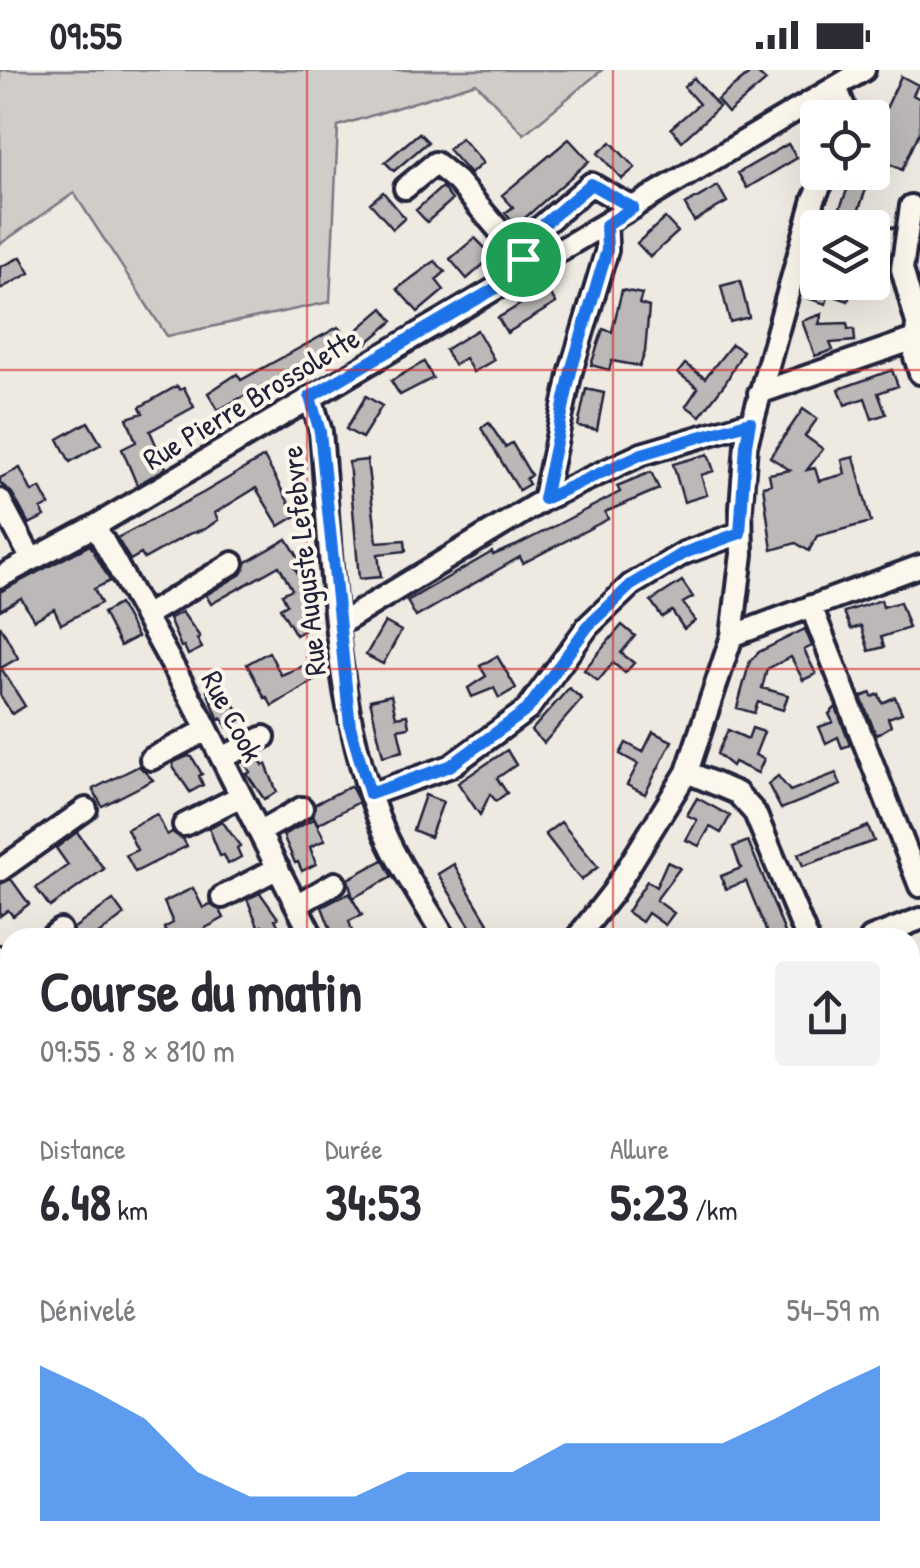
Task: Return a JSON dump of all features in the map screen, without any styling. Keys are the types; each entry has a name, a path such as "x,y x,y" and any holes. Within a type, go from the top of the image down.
{"street":[{"name":"Rue Pierre Brossolette","path":"0,577 95,526 864,70"},
{"path":"836,87 841,100"},
{"path":"406,188 435,164 457,181 530,268"},
{"path":"515,249 591,184 633,208"},
{"path":"585,928 613,892 688,772 732,636 742,554 740,533 750,422 818,190"},
{"path":"912,206 902,268 916,323 914,357 920,374"},
{"path":"544,499 571,371 607,250 606,225"},
{"path":"758,393 917,338"},
{"name":"Rue Auguste Lefebvre","path":"310,397 320,432 350,726 370,794 391,846 439,928"},
{"path":"338,625 544,499 642,454 750,422"},
{"path":"0,500 32,560"},
{"name":"Rue Cook","path":"95,526 222,758 308,928"},
{"path":"370,794 450,766 527,710 588,626 631,585 684,553 740,533"},
{"path":"145,616 233,563"},
{"path":"732,636 920,566"},
{"path":"811,606 920,886"},
{"path":"151,759 207,730"},
{"path":"222,758 264,737"},
{"path":"688,772 737,793 756,813 803,928"},
{"path":"184,826 241,796"},
{"path":"260,832 302,808"},
{"path":"0,870 86,809"},
{"path":"222,898 278,868"},
{"path":"297,904 335,883"}],"shaded area":[{"path":"0,70 602,70 524,134 476,83 338,126 330,302 167,336 74,193 0,244"}],"building":[{"path":"754,70 766,81 728,113 717,100"},
{"path":"901,76 918,85 913,95 920,99 920,131 902,170 890,164 890,100"},
{"path":"694,78 719,107 682,141 671,128 699,104 684,87"},
{"path":"419,133 428,142 394,171 385,162"},
{"path":"461,138 483,163 470,174 448,149"},
{"path":"569,139 589,161 516,226 505,213 513,207 502,195"},
{"path":"611,142 635,168 622,179 598,153"},
{"path":"788,144 797,158 747,188 738,173"},
{"path":"718,186 727,202 694,221 685,205"},
{"path":"442,187 452,200 427,222 416,210"},
{"path":"847,190 866,190 859,210 839,210"},
{"path":"383,192 405,218 393,229 370,203"},
{"path":"665,218 678,232 650,257 637,243"},
{"path":"475,238 493,256 467,279 450,259"},
{"path":"21,257 30,273 0,289 0,267"},
{"path":"435,261 445,272 436,280 444,290 418,312 397,289"},
{"path":"740,281 749,317 730,322 721,286"},
{"path":"547,288 556,303 507,333 498,318"},
{"path":"622,290 642,294 639,304 649,307 640,366 612,361 609,370 591,365 603,329 612,332"},
{"path":"383,308 393,321 367,343 356,331"},
{"path":"822,314 819,324 847,323 848,329 854,329 855,341 830,343 833,350 815,356 802,321"},
{"path":"338,327 353,344 264,397 259,388 218,410 208,393 237,374 241,380"},
{"path":"477,330 494,360 473,372 465,358 454,365 445,350"},
{"path":"732,344 743,351 700,416 686,406 698,388 678,373 685,364 705,378"},
{"path":"424,362 433,378 400,395 391,381"},
{"path":"892,370 898,386 878,393 886,414 872,419 865,398 845,405 839,389"},
{"path":"177,386 180,390 184,388 194,407 150,431 166,468 137,485 122,449 136,442 127,418 143,413 140,407"},
{"path":"586,389 604,393 597,430 578,426"},
{"path":"366,396 382,406 362,438 346,429"},
{"path":"803,409 817,419 805,436 823,449 807,470 815,468 819,481 845,474 842,460 854,457 871,522 817,536 809,551 796,543 772,550 763,486 771,484 769,474 790,470 770,457"},
{"path":"88,422 101,444 70,462 58,439"},
{"path":"489,423 505,447 512,443 531,475 526,479 529,484 519,490 481,428"},
{"path":"708,454 714,471 701,475 707,495 684,502 673,464"},
{"path":"264,457 296,516 279,526 256,488 215,513 218,520 205,529 144,559 141,554 130,560 117,538"},
{"path":"367,460 377,542 405,540 406,551 378,554 381,577 359,579 349,462"},
{"path":"20,468 32,492 40,488 49,505 41,509 45,516 29,524 12,493 0,483 0,478"},
{"path":"651,472 659,489 605,512 608,519 523,563 520,557 416,617 407,601 492,552 493,555 547,530 620,492 617,486"},
{"path":"287,539 302,563 294,567 311,594 303,598 312,615 303,620 308,628 296,635 280,608 287,604 282,594 292,589 279,566 211,604 206,595 241,574 247,562"},
{"path":"90,545 110,581 94,589 101,603 61,624 54,609 34,620 21,598 0,610 0,592"},
{"path":"682,581 693,597 683,603 695,621 684,629 672,611 662,617 651,601"},
{"path":"881,600 883,607 900,602 909,628 881,637 884,647 869,651 861,626 851,629 844,612"},
{"path":"119,604 137,637 120,646 103,613"},
{"path":"182,612 200,637 197,639 202,648 188,655 169,619"},
{"path":"385,622 401,631 383,664 366,655"},
{"path":"0,625 18,658 1,668 25,706 12,714 0,695"},
{"path":"622,625 635,636 621,653 634,663 625,673 613,663 598,681 584,670"},
{"path":"805,629 812,646 804,650 816,674 803,680 791,657 767,669 762,688 788,695 783,710 758,702 754,713 737,708 750,661 759,652"},
{"path":"269,652 281,675 318,660 325,674 272,706 247,664"},
{"path":"497,656 516,688 499,698 494,688 472,697 468,688 486,676 480,666"},
{"path":"221,684 240,720 227,727 222,718 219,720 207,691"},
{"path":"569,688 582,699 544,743 531,731"},
{"path":"871,693 872,697 879,694 882,703 895,697 902,713 888,718 891,726 876,735 861,697"},
{"path":"391,695 396,717 407,715 409,727 398,729 403,751 383,756 370,700"},
{"path":"836,707 850,745 842,748 838,737 826,743 819,727 833,722 829,714"},
{"path":"752,728 764,732 755,755 764,759 758,773 734,762 732,766 717,754 728,730 748,739"},
{"path":"653,732 672,741 645,794 627,785 638,764 620,754 626,743 643,752"},
{"path":"507,750 516,765 497,778 507,793 496,801 490,794 480,815 458,783"},
{"path":"188,756 202,774 199,776 203,785 190,792 173,767 174,762"},
{"path":"258,756 266,764 277,792 264,799 247,774 250,772 245,763"},
{"path":"139,766 153,780 102,806 93,789"},
{"path":"836,773 841,785 781,809 768,784 778,776 790,791"},
{"path":"351,786 359,802 318,824 313,815 315,804"},
{"path":"425,795 443,802 430,837 413,830"},
{"path":"697,798 730,816 721,833 710,827 699,846 686,840 697,820 687,815"},
{"path":"157,814 167,835 172,832 187,846 135,872 126,855 137,850 127,829"},
{"path":"314,819 325,840 310,847 316,864 302,871 283,835"},
{"path":"222,821 240,846 237,848 241,857 228,864 224,855 220,856 209,828"},
{"path":"561,822 598,867 581,880 545,834"},
{"path":"868,826 874,841 803,866 798,854"},
{"path":"77,832 104,869 50,907 36,888 68,865 56,848"},
{"path":"748,841 783,928 765,928 746,881 726,889 721,876 741,868 733,847"},
{"path":"383,860 392,877 353,898 348,879"},
{"path":"667,862 680,868 656,900 674,913 665,925 648,913 642,922 627,912 647,881 656,887"},
{"path":"454,864 491,928 467,928 470,926 438,874"},
{"path":"11,879 29,904 13,916 8,910 0,916 0,884"},
{"path":"193,888 203,908 210,904 224,918 206,928 164,928 173,923 164,902"},
{"path":"260,893 278,918 275,919 280,928 259,928 247,899"},
{"path":"349,893 362,915 349,921 351,928 330,928 322,907"},
{"path":"113,900 124,915 106,928 74,928"}],"route":[{"path":"591,184 633,208 606,225 607,250 571,371 544,499 642,454 750,422 740,533 684,553 631,585 588,626 527,710 450,766 370,794 350,726 320,432 310,397 530,268 523,259 515,249 591,184"}]}
